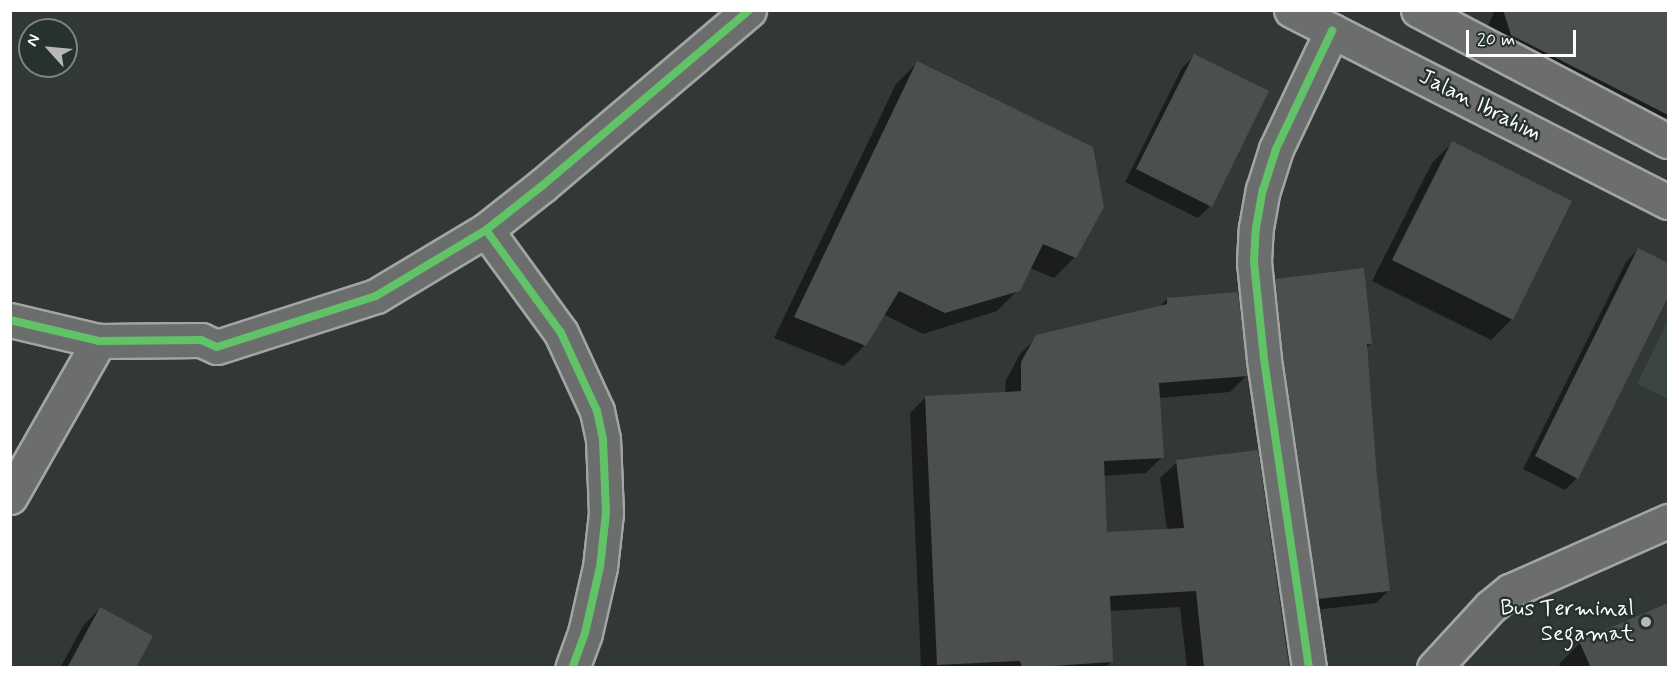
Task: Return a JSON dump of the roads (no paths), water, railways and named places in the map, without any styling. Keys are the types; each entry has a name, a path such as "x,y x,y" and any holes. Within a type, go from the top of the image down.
{"main road":[{"path":"10,320 99,341 201,340 217,346 376,296 486,230 543,185 749,10"},
{"name":"Jalan Ibrahim","path":"1291,10 1668,202"},
{"path":"1418,10 1459,19 1668,141"},
{"path":"1309,668 1264,359 1254,262 1256,228 1263,190 1276,149 1332,31"},
{"path":"486,230 561,333 597,411 603,439 606,513 600,567 585,633 572,668"},
{"path":"10,497 99,341"},
{"path":"1434,668 1490,607 1510,591 1668,521"}],"place":[{"name":"Bus Terminal Segamat","path":"1646,622"}]}
